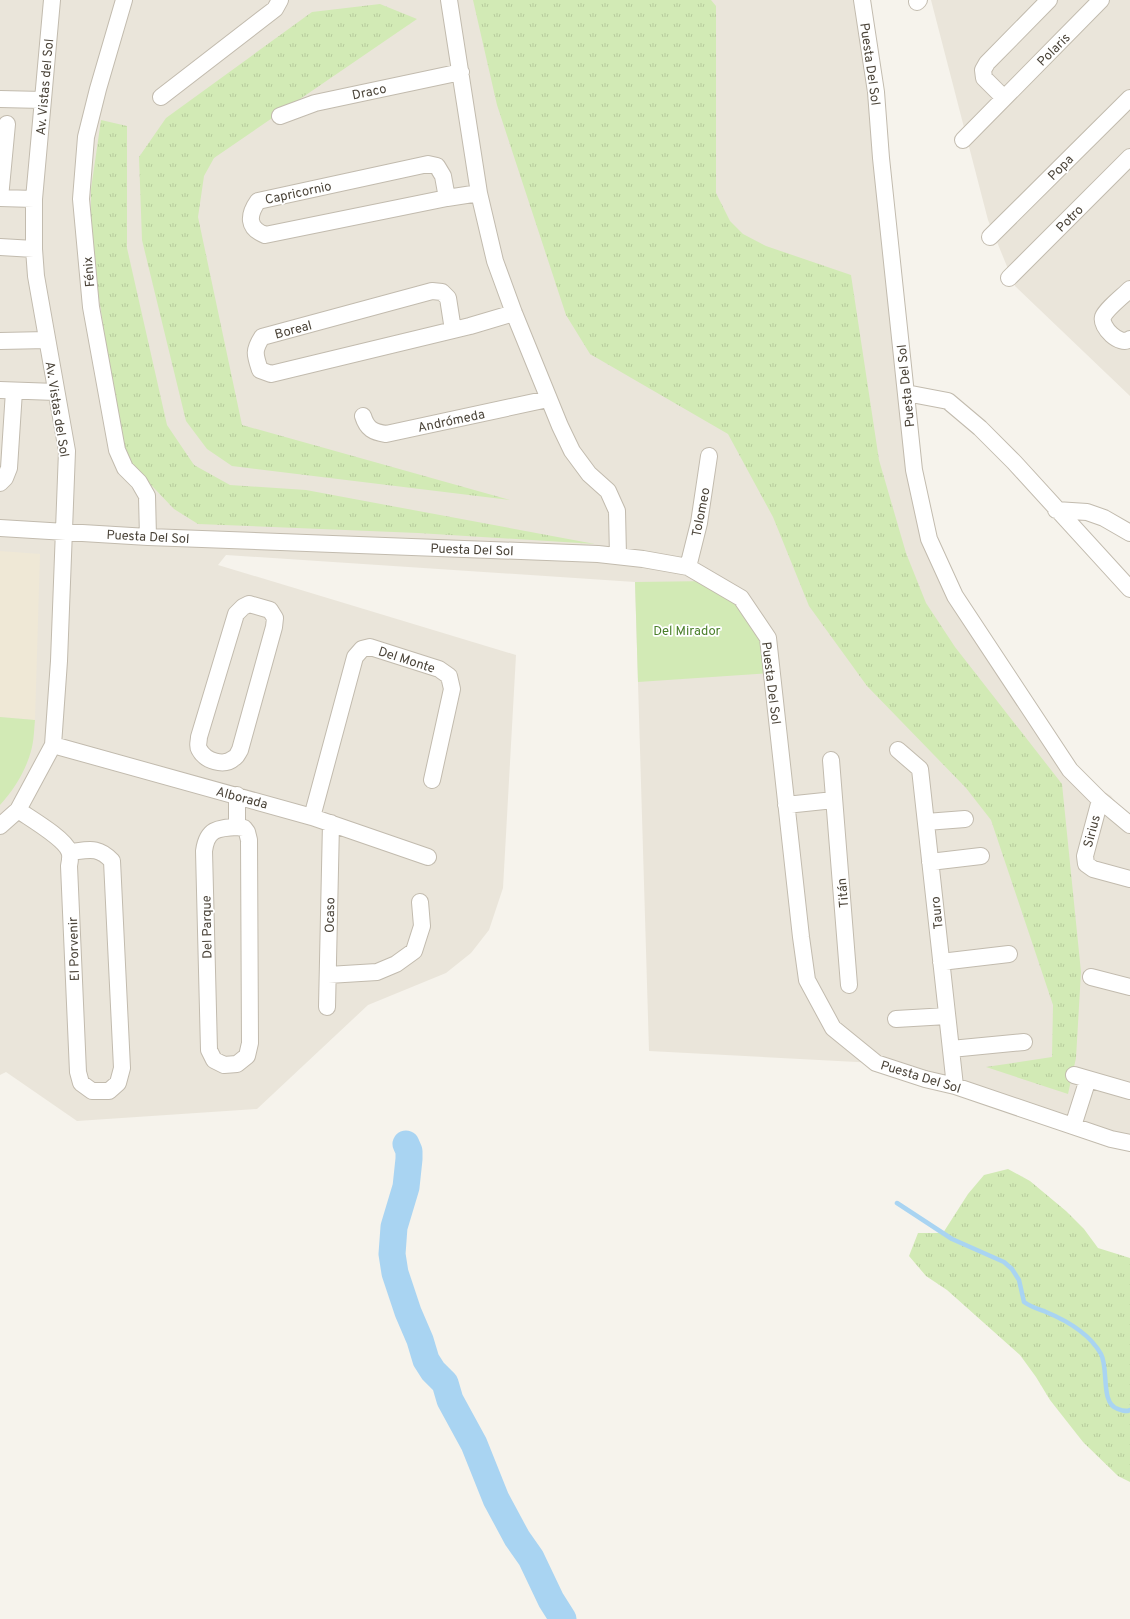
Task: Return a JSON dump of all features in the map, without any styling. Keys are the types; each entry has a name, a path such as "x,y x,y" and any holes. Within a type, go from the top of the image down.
{"street":[{"name":"Av. Vistas del Sol","path":"0,826 18,810 53,745 59,660 67,451 36,276 34,249 34,199 52,0"},
{"name":"Fénix","path":"124,0 98,89 86,137 81,199 91,307 117,450 125,468 139,482 147,496 148,537"},
{"path":"161,98 275,9 280,0"},
{"path":"449,0 479,193 495,261 548,399 572,451 589,474 608,490 617,511 618,556"},
{"name":"Puesta Del Sol","path":"862,0 876,92 881,158 914,470 929,539 955,596 1070,770 1100,800 1130,825"},
{"path":"1004,98 984,78 983,70 987,63 1049,0"},
{"name":"Polaris","path":"963,140 1101,0"},
{"name":"Draco","path":"280,116 315,103 461,72"},
{"name":"Popa","path":"990,237 1130,98"},
{"path":"0,99 43,100"},
{"path":"7,124 0,198 34,199"},
{"name":"Potro","path":"1009,278 1130,157"},
{"name":"Capricornio","path":"447,198 443,176 437,166 428,164 258,201 251,210 251,223 257,232 265,235 447,198 479,193"},
{"path":"0,247 34,249"},
{"path":"1130,289 1103,318 1103,323 1117,340 1122,342 1130,339"},
{"name":"Boreal","path":"454,330 448,298 442,292 432,291 262,338 256,346 256,358 260,370 271,374 454,330 514,313"},
{"path":"0,341 47,340"},
{"path":"0,483 5,478 9,468 7,390 56,392"},
{"path":"906,393 948,401 989,437 1014,462 1130,590"},
{"name":"Andrómeda","path":"363,416 366,425 374,432 386,434 548,399"},
{"name":"Tolomeo","path":"688,567 699,524 709,456"},
{"path":"1056,510 1087,512 1104,518 1130,533"},
{"name":"Puesta Del Sol","path":"0,528 148,537 618,556 688,567 741,598 768,638 807,980 833,1028 876,1063 925,1079 955,1086 1111,1139 1130,1143"},
{"path":"249,604 270,610 275,618 240,750 234,758 226,762 216,762 205,757 201,753 198,748 199,737 236,614 243,607 249,604"},
{"name":"Del Monte","path":"312,817 355,657 362,650 370,647 439,669 449,676 452,689 432,780"},
{"name":"Alborada","path":"53,745 312,817 428,857"},
{"name":"Tauro","path":"898,750 920,770 955,1086"},
{"name":"Titán","path":"830,760 850,985"},
{"path":"208,788 216,762"},
{"path":"237,795 237,827"},
{"path":"786,805 834,800"},
{"name":"Sirius","path":"1100,800 1085,856 1086,864 1092,869 1130,880"},
{"path":"18,810 60,839 70,852"},
{"path":"926,822 965,819"},
{"name":"Ocaso","path":"328,1007 331,823"},
{"name":"Del Parque","path":"237,827 244,828 247,832 248,840 250,1043 247,1056 237,1064 224,1065 214,1060 209,1050 204,851 205,842 210,833 219,828 237,827"},
{"name":"El Porvenir","path":"95,850 105,853 112,861 122,1068 118,1083 109,1091 92,1091 81,1083 78,1072 69,866 70,852 95,850"},
{"path":"930,862 981,856"},
{"path":"328,975 377,972 396,964 414,951 422,926 420,902"},
{"path":"941,962 1009,954"},
{"path":"1091,977 1130,987"},
{"path":"896,1019 947,1016"},
{"path":"951,1049 1024,1042"},
{"path":"1073,1126 1081,1077 1130,1091"}],"shaded area":[{"path":"0,0 863,0 929,539 1070,770 1111,796 1130,821 1130,1143 876,1063 649,1051 635,582 226,555 218,565 516,655 503,888 489,930 471,953 446,973 368,1005 257,1109 77,1121 6,1072 0,1075"},
{"path":"931,0 1130,0 1130,396 1015,286 988,220"},
{"path":"0,551 40,554 35,720 0,717"}],"green space":[{"path":"473,0 711,0 716,6 716,193 730,221 743,234 766,246 851,275 879,460 906,553 926,603 955,647 1062,784 1081,972 1076,1058 1068,1094 986,1067 1052,1057 1053,1005 991,820 966,788 867,686 809,606 773,517 728,434 590,354 566,315 497,105"},
{"path":"380,4 417,19 214,158 204,176 198,217 242,425 510,500 232,466 207,449 186,421 142,240 139,157 166,118 312,12"},
{"path":"101,120 127,126 127,248 167,425 194,465 230,485 306,490 595,544 418,533 198,524 174,509 133,467 121,443 91,245 91,189"},
{"name":"Del Mirador","path":"712,581 741,598 768,638 772,673 638,682 635,582"},
{"path":"0,717 35,720 32,747 29,758 15,786 0,805"},
{"path":"1008,1169 1030,1181 1066,1211 1084,1229 1098,1248 1130,1258 1130,1482 1118,1476 1083,1442 1050,1400 1020,1355 947,1290 926,1276 909,1256 918,1233 943,1233 968,1194 984,1175"}],"waterway":[{"path":"406,1144 409,1151 406,1187 394,1227 392,1254 395,1273 426,1360 433,1371 445,1383 450,1400 474,1444 496,1499 517,1538 531,1558 551,1600 563,1619"},
{"path":"897,1203 952,1239 1004,1262 1012,1269 1019,1280 1024,1302 1077,1328 1096,1347 1103,1360 1107,1393 1112,1406 1124,1411 1130,1410"}]}
